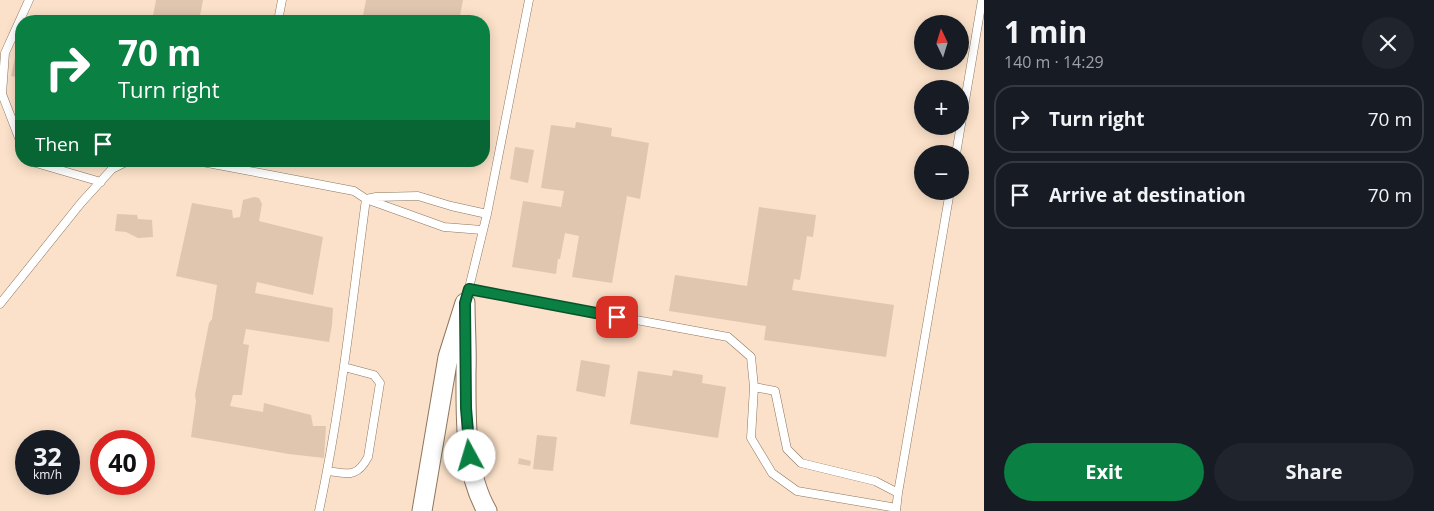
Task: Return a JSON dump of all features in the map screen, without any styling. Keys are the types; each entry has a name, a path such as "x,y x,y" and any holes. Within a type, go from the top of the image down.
{"street":[{"path":"422,511 448,357 467,296"},
{"path":"467,296 466,408 471,463 472,472 487,511"}],"lane":[{"path":"22,15 29,0"},
{"path":"279,15 282,0"},
{"path":"529,0 487,214 467,296 728,337 751,357 754,387 751,438 772,474 798,491 892,510 898,493 948,200"},
{"path":"958,145 982,0"},
{"path":"15,31 5,53 2,94 15,128"},
{"path":"47,167 101,182"},
{"path":"0,304 81,203 116,167"},
{"path":"232,167 354,191 366,199 444,227 482,230"},
{"path":"366,199 418,196 487,214"},
{"path":"319,511 328,471 344,367 366,199"},
{"path":"328,471 350,474 362,468 368,457 380,383 374,375 344,367"},
{"path":"754,387 775,391 787,448 801,463 875,481 898,493"}],"building":[{"path":"156,0 203,0 200,15 153,15"},
{"path":"366,0 463,0 460,15 363,15"},
{"path":"15,58 15,77 11,76"},
{"path":"576,122 612,128 611,136 649,143 640,199 627,196 612,283 572,277 579,236 565,233 556,274 512,267 523,201 561,207 564,191 541,188 551,125 575,128"},
{"path":"515,147 534,150 528,183 510,179"},
{"path":"254,197 259,198 262,204 259,221 323,237 313,295 257,282 255,293 333,308 332,325 329,342 246,329 243,344 249,345 242,395 233,395 230,406 263,412 264,403 311,415 313,426 326,426 324,458 289,454 191,437 196,401 195,395 209,323 212,319 217,285 176,276 192,203 232,210 233,218 240,217 243,200"},
{"path":"759,207 816,215 813,237 807,236 800,280 794,279 792,290 894,305 886,357 764,340 766,326 669,311 675,275 747,286"},
{"path":"117,214 137,215 138,219 152,220 153,237 138,238 126,232 115,231"},
{"path":"581,360 610,365 605,397 576,391"},
{"path":"673,370 703,375 702,383 726,387 718,438 630,424 638,371 672,376"},
{"path":"537,435 557,437 553,471 533,469"},
{"path":"519,458 531,461 530,466 518,464"}],"route":[{"path":"470,456 466,408 465,303 469,289 617,317"}]}
